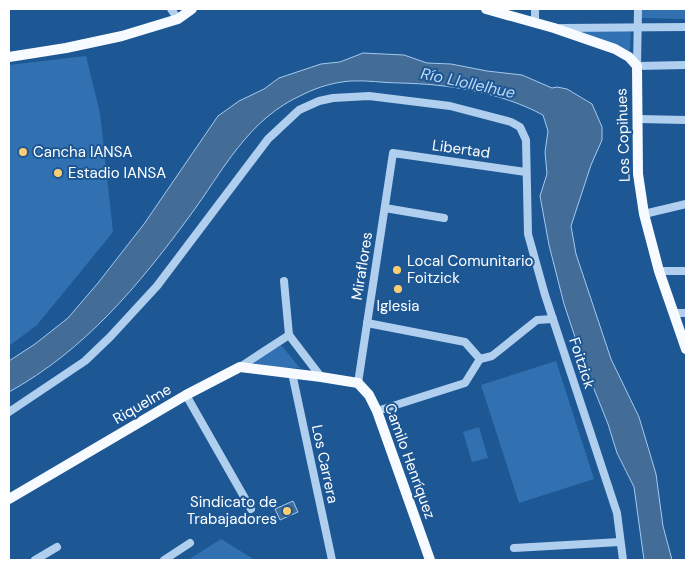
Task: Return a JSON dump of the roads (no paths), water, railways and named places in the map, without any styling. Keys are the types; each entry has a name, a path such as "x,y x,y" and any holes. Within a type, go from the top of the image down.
{"main road":[{"path":"9,57 93,43 178,19 192,9"},
{"path":"486,9 554,28 616,49 629,57 637,66"},
{"name":"Los Copihues","path":"637,66 638,174 644,214 659,271 686,349"},
{"path":"240,367 358,383"},
{"name":"Riquelme","path":"9,499 186,395 240,367"},
{"name":"Camilo Henríquez","path":"358,383 369,395 377,411 430,560"}],"street":[{"path":"170,9 178,19"},
{"path":"535,9 535,23"},
{"path":"638,9 637,66 686,65"},
{"path":"554,28 686,27"},
{"name":"Foitzick","path":"9,412 85,361 142,304 268,139 299,110 319,101 333,98 369,96 450,106 511,122 520,127 526,140 528,234 545,295 617,513 623,560"},
{"path":"638,119 686,120"},
{"name":"Libertad","path":"393,153 526,172"},
{"name":"Miraflores","path":"358,383 393,153"},
{"path":"644,214 686,204"},
{"path":"385,208 444,218"},
{"path":"659,271 686,271"},
{"path":"284,281 289,335 321,377"},
{"path":"673,313 686,313"},
{"path":"377,411 464,383 480,359 492,356 537,320 553,319"},
{"path":"367,323 465,342 480,359"},
{"name":"Riquelme","path":"240,367 289,335"},
{"name":"Los Carrera","path":"292,373 332,560"},
{"path":"186,395 251,509"},
{"path":"164,560 190,542"},
{"path":"514,548 620,542"},
{"path":"34,560 57,547"}],"water":[{"name":"Río Llollelhue","path":"363,53 404,55 427,63 451,64 522,75 552,88 567,89 592,104 602,127 602,140 591,165 571,226 576,254 611,359 639,417 656,474 663,526 672,560 644,560 634,487 617,453 564,304 549,245 540,196 547,174 545,152 548,131 543,115 509,100 492,95 437,85 351,81 321,87 284,105 267,117 238,147 170,243 130,292 108,315 62,357 9,392 9,361 35,344 68,318 98,283 144,224 218,116 239,101 264,89 279,78 321,64 340,62"},
{"name":"Sindicato de Trabajadores","path":"293,501 298,512 280,520 275,509"}],"place":[{"name":"Cancha IANSA","path":"23,152"},
{"name":"Estadio IANSA","path":"58,173"},
{"name":"Local Comunitario Foitzick","path":"397,270"},
{"name":"Iglesia","path":"398,289"},
{"name":"Sindicato de Trabajadores","path":"287,511"}]}
